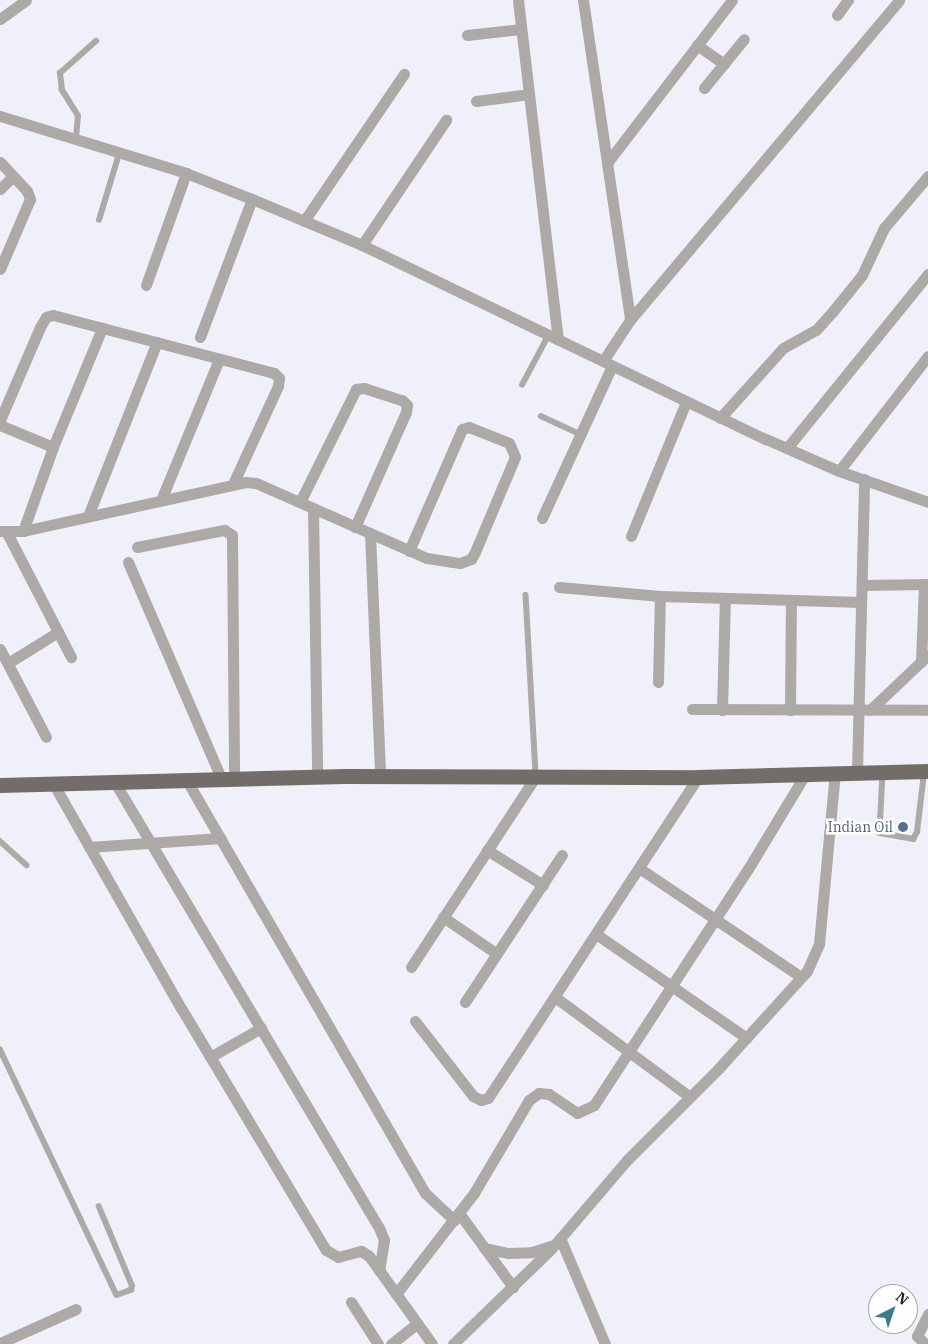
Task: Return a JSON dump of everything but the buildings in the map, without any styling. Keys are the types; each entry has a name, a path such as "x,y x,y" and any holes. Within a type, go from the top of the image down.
{"main road":[{"path":"0,785 317,776 698,777 926,771"}],"street":[{"path":"0,19 26,0"},
{"path":"518,0 553,338"},
{"path":"583,0 630,320"},
{"path":"608,163 732,0"},
{"path":"837,15 848,0"},
{"path":"542,518 580,434 607,364 630,320 899,0"},
{"path":"467,35 522,29"},
{"path":"704,88 744,39"},
{"path":"697,45 724,64"},
{"path":"304,220 404,74"},
{"path":"476,101 529,94"},
{"path":"0,116 186,172 304,220 362,245 720,418 839,471 928,502"},
{"path":"362,245 446,120"},
{"path":"0,162 27,191 30,199 0,270"},
{"path":"146,285 186,172"},
{"path":"0,189 14,176"},
{"path":"720,418 783,348 822,323 862,275 884,228 924,189 928,176"},
{"path":"200,337 252,199"},
{"path":"787,448 928,274"},
{"path":"0,420 46,317 53,315 274,373 279,378 233,484"},
{"path":"23,531 53,446 102,328"},
{"path":"88,516 157,342"},
{"path":"839,471 928,356"},
{"path":"161,500 219,359"},
{"path":"300,502 356,389 364,388 402,400 407,405 406,412 355,527"},
{"path":"631,536 686,402"},
{"path":"0,425 53,446"},
{"path":"71,657 3,531 23,531 233,484 256,483 355,527 410,550 445,563 470,559 515,457 509,444 469,427 462,429 410,550"},
{"path":"857,772 864,710 861,602 864,479"},
{"path":"313,508 317,776"},
{"path":"137,547 224,530 232,535 228,778"},
{"path":"370,533 380,776"},
{"path":"128,562 228,778"},
{"path":"862,585 926,584 924,658 864,710"},
{"path":"559,586 660,596 861,602"},
{"path":"658,682 660,596"},
{"path":"722,710 725,598"},
{"path":"790,710 791,600"},
{"path":"8,663 58,632"},
{"path":"0,649 46,736"},
{"path":"692,709 928,710"},
{"path":"396,1294 457,1216 491,1167 529,1100 540,1093 549,1094 570,1111 586,1111 594,1104 715,920 806,773"},
{"path":"453,1344 558,1241 628,1159 747,1038 801,978 815,958 819,944 835,773"},
{"path":"411,967 536,776"},
{"path":"415,1021 462,1083 481,1100 494,1091 698,777"},
{"path":"186,779 425,1193 457,1216 513,1287"},
{"path":"114,781 379,1228 384,1240 380,1271"},
{"path":"53,783 210,1057 326,1250 338,1257 361,1251 380,1271 432,1344"},
{"path":"90,847 221,838"},
{"path":"487,850 542,885"},
{"path":"465,1002 562,855"},
{"path":"639,868 801,978"},
{"path":"443,917 497,954"},
{"path":"596,934 747,1038"},
{"path":"555,997 690,1096"},
{"path":"210,1057 261,1028"},
{"path":"484,1248 508,1253 532,1252 558,1241"},
{"path":"558,1241 602,1343"},
{"path":"351,1302 378,1344"},
{"path":"0,1343 76,1309"},
{"path":"918,1341 928,1314"},
{"path":"391,1344 417,1324"}],"lane":[{"path":"76,138 78,116 62,90 60,74 65,66 96,41"},
{"path":"98,220 120,151"},
{"path":"522,385 553,338"},
{"path":"541,416 580,434"},
{"path":"526,595 536,776"},
{"path":"883,771 880,833 912,839 917,832 926,771"},
{"path":"0,841 27,865"},
{"path":"0,1049 117,1295 131,1290 132,1286 99,1207"}],"place":[{"name":"Indian Oil","path":"903,827"}]}
